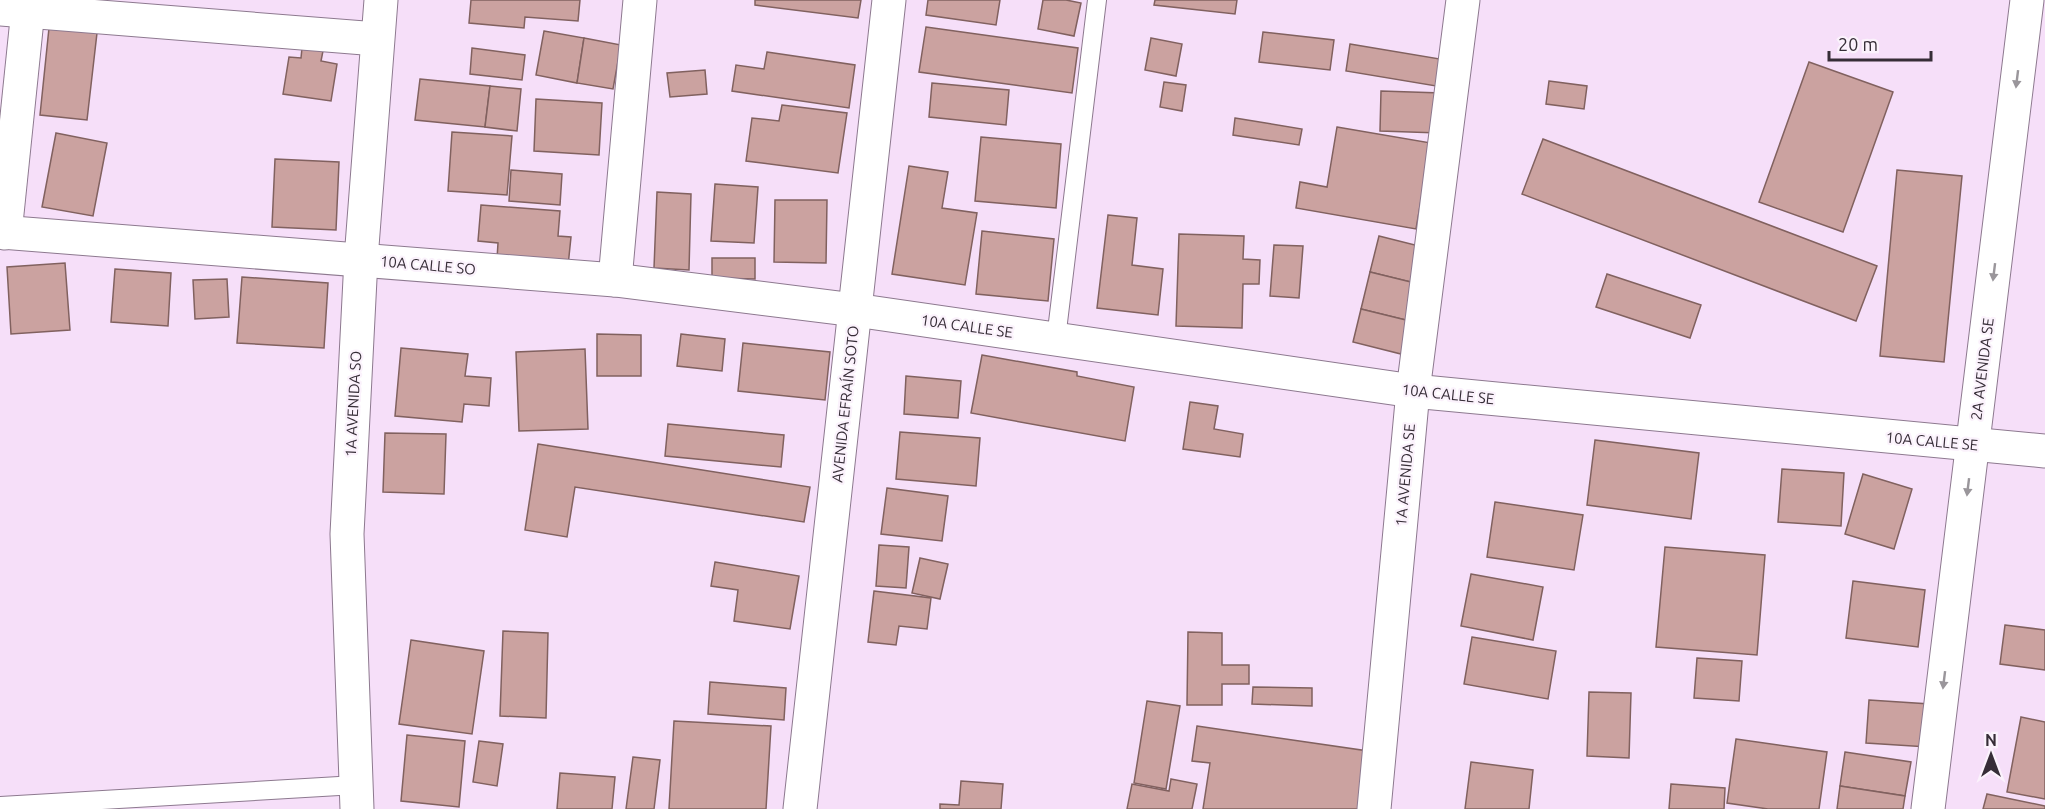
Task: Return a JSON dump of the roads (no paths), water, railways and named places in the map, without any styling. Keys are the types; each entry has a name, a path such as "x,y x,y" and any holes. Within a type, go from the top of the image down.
{"street":[{"name":"1A AVENIDA SO","path":"357,797 347,534 361,259 381,0"},
{"path":"615,280 640,0"},
{"name":"AVENIDA EFRAÍN SOTO","path":"800,809 890,0"},
{"name":"1A AVENIDA SE","path":"1374,809 1413,391 1463,0"},
{"name":"2A AVENIDA SE","path":"1928,809 2027,0"},
{"path":"3,233 19,7 377,39"},
{"name":"10A CALLE SO","path":"3,233 615,280 855,309"},
{"name":"10A CALLE SE","path":"855,309 1413,391 2045,451"}],"lane":[{"path":"1056,339 1097,0"},
{"path":"0,806 357,797"}]}
